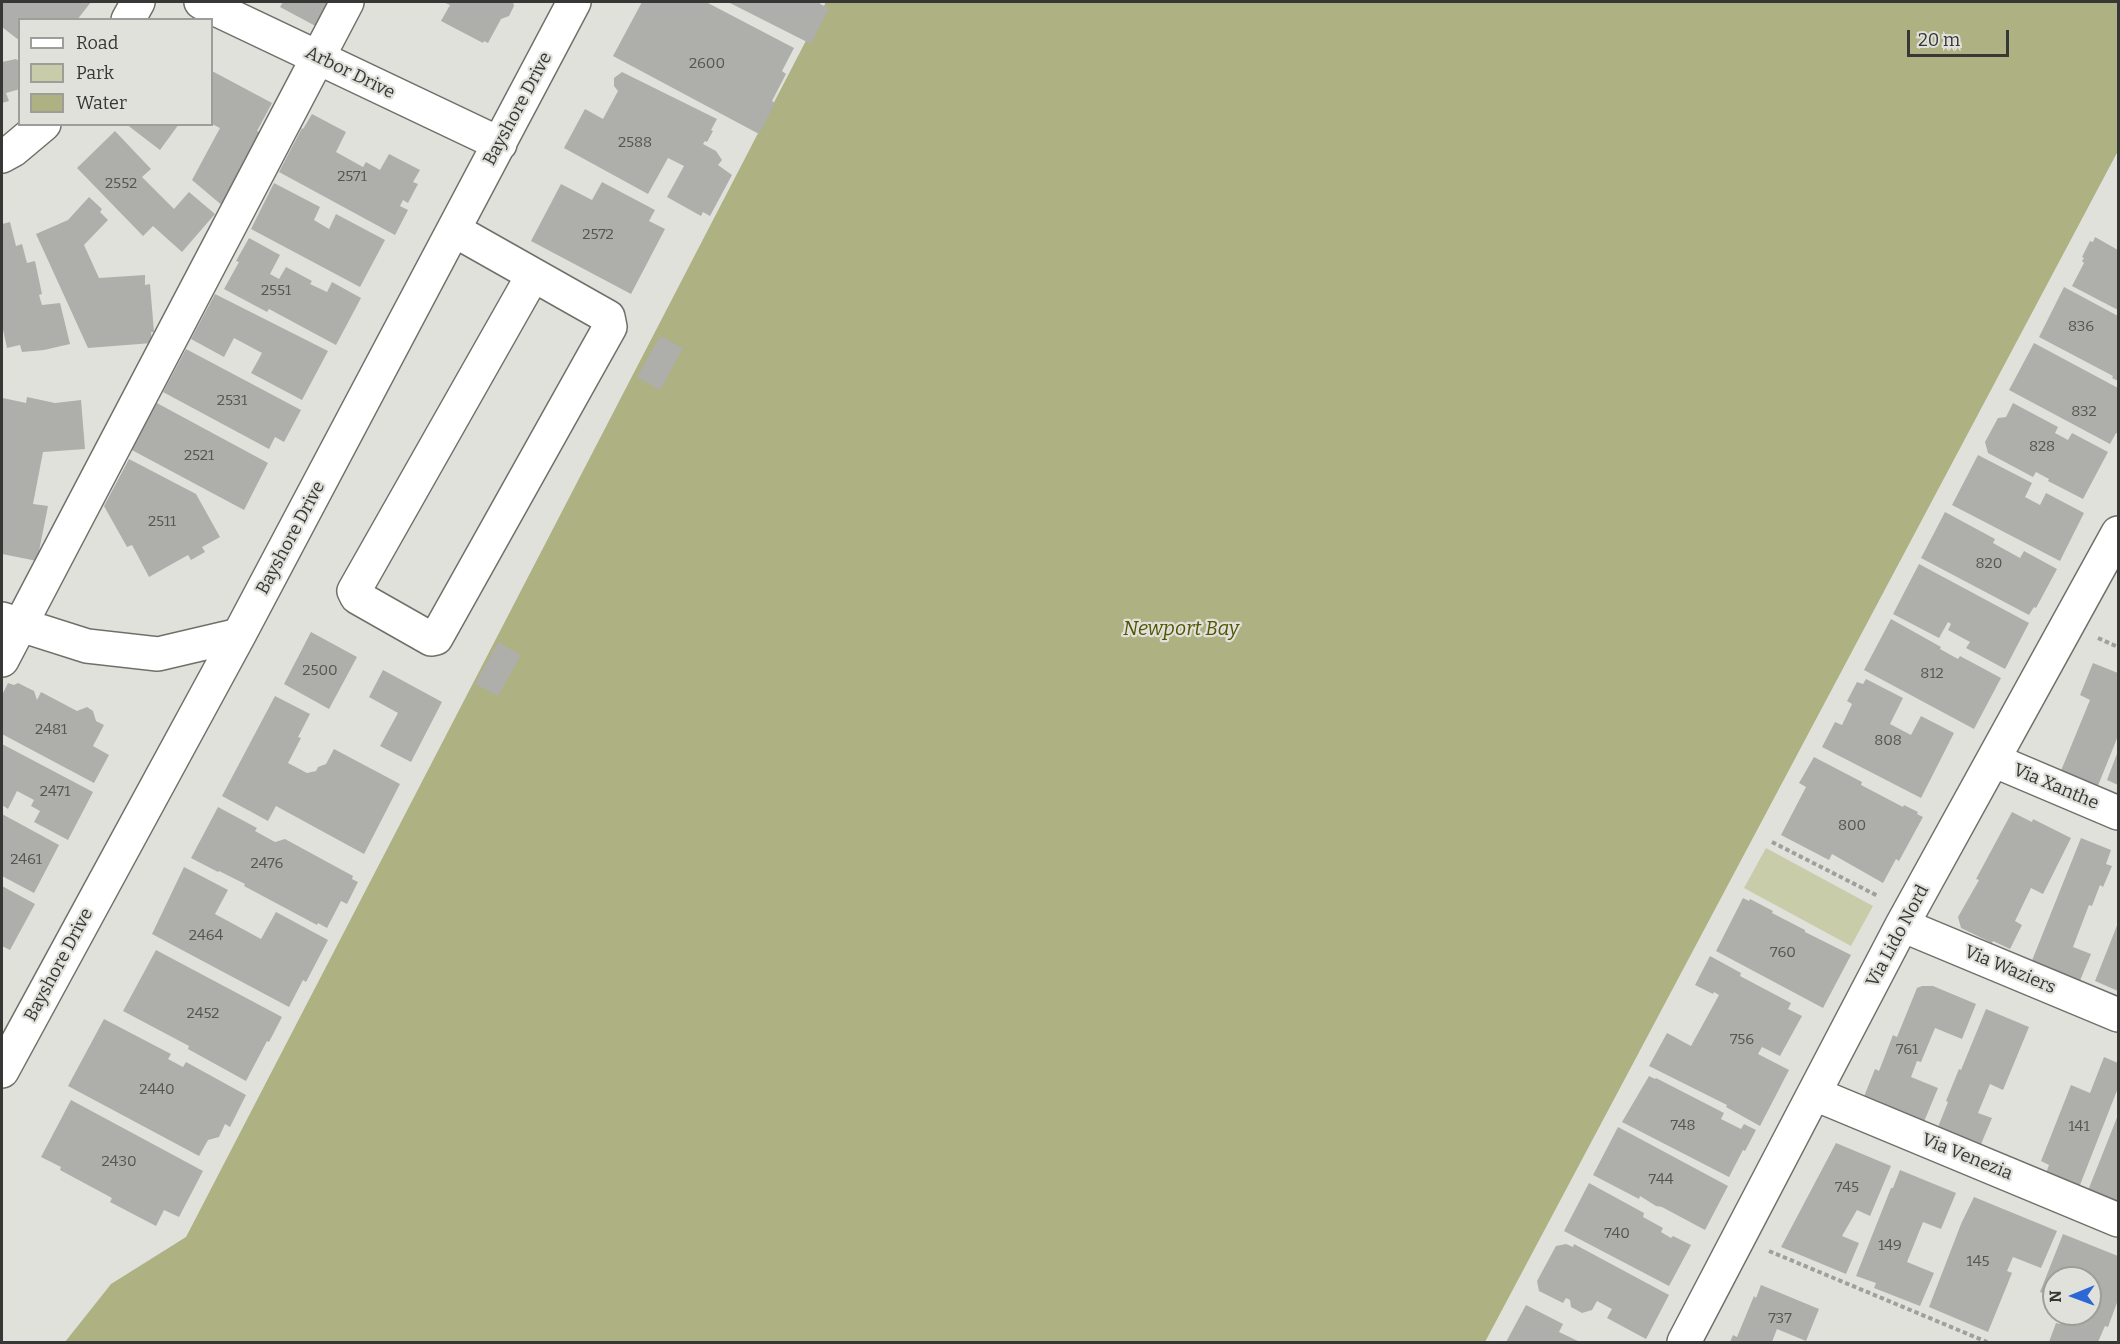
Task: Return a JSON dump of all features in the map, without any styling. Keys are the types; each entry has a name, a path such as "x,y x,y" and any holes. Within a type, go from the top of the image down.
{"street":[{"path":"129,18 138,2"},
{"name":"Arbor Drive","path":"201,2 500,144"},
{"path":"2,660 10,623 347,2"},
{"name":"Bayshore Drive","path":"2,1071 239,635 574,2"},
{"path":"2,156 13,150 42,126"},
{"path":"454,230 533,274 609,317 610,327 436,638 430,639 357,597 354,591 533,274"},
{"name":"Via Lido Nord","path":"1684,1342 1906,919 2118,533"},
{"path":"10,623 87,646 158,654 239,635"},
{"name":"Via Xanthe","path":"1993,760 2118,813"},
{"name":"Via Waziers","path":"1906,919 2118,1015"},
{"name":"Via Venezia","path":"1815,1094 2118,1220"}],"path":[{"path":"1772,842 1906,919"},
{"path":"1738,1237 1987,1342"}],"green space":[{"path":"1766,848 1873,906 1851,946 1744,888"}],"water":[{"name":"Newport Bay","path":"826,2 2118,2 2118,151 1485,1342 65,1342 111,1284 186,1237"}],"building":[{"path":"2,2 91,2 79,18 18,18 18,39 2,27"},
{"path":"283,2 335,2 321,29 280,7"},
{"path":"443,2 513,2 514,6 509,16 501,19 488,43 484,41 483,43 441,21 450,5"},
{"path":"642,2 706,2 794,48 782,71 786,74 772,101 775,103 759,134 613,56"},
{"path":"728,2 821,2 820,4 829,8 811,44"},
{"path":"18,60 18,90 6,93 9,101 2,103 2,62"},
{"path":"213,72 272,103 257,131 266,135 224,207 192,180 220,128 213,124"},
{"path":"622,72 717,119 707,142 703,144 716,151 722,160 718,165 732,175 710,216 703,212 701,216 667,197 684,166 668,158 648,194 564,148 585,109 603,119 618,91 614,86 614,78"},
{"path":"312,114 346,132 336,152 363,167 366,162 380,170 389,154 420,170 413,182 418,184 408,203 403,200 400,206 408,210 395,235 279,172"},
{"path":"129,126 178,126 160,150"},
{"path":"115,131 151,169 142,177 174,209 189,192 215,214 182,252 153,226 143,236 77,168"},
{"path":"602,182 655,210 649,221 665,229 631,294 531,241 561,184 592,200"},
{"path":"274,183 320,207 314,220 329,229 336,214 385,240 360,287 251,229"},
{"path":"89,197 102,209 100,212 108,220 84,245 99,278 145,275 145,285 150,284 154,332 151,332 152,343 88,348 36,234 68,220"},
{"path":"10,222 16,246 22,244 27,263 35,261 42,305 60,303 70,344 22,352 20,345 7,348 2,325 2,224"},
{"path":"2095,237 2118,250 2118,310 2072,286 2084,263 2082,257 2090,241 2093,242"},
{"path":"249,238 280,255 270,274 279,279 286,267 312,281 310,284 327,292 332,282 361,298 336,345 269,309 267,312 224,289"},
{"path":"2064,287 2118,316 2118,381 2112,378 2113,376 2039,337"},
{"path":"215,294 328,351 302,400 251,373 262,353 234,338 224,357 191,339"},
{"path":"660,336 683,348 660,390 637,377"},
{"path":"2034,343 2118,388 2118,434 2116,433 2110,444 2009,390"},
{"path":"186,349 301,410 284,442 275,437 269,449 163,392"},
{"path":"27,397 55,403 81,400 85,449 43,452 33,504 48,506 37,561 2,554 3,398 26,403"},
{"path":"155,402 268,463 244,510 130,449"},
{"path":"2013,403 2058,427 2055,433 2068,440 2072,433 2108,452 2083,499 2048,481 2049,479 2036,472 2033,477 1988,453 1985,442 1998,418 2006,417"},
{"path":"1978,455 2032,483 2025,497 2040,505 2046,493 2084,513 2060,561 1952,505"},
{"path":"129,459 196,494 220,537 202,547 205,552 191,560 188,555 149,577 132,545 127,547 104,506"},
{"path":"1945,512 1995,539 1993,543 2020,558 2024,551 2057,569 2036,608 2034,607 2029,615 1921,558"},
{"path":"1919,564 2029,623 2005,669 1966,648 1970,642 1948,630 1951,624 1948,622 1939,638 1893,614"},
{"path":"1891,619 1958,659 1960,656 2001,678 1974,729 1864,670"},
{"path":"311,632 357,657 329,709 284,684"},
{"path":"498,642 521,655 498,696 475,684"},
{"path":"2093,663 2118,673 2118,736 2095,793 2058,778 2090,700 2080,695"},
{"path":"383,670 442,702 411,762 380,746 398,713 369,697"},
{"path":"1866,679 1903,698 1890,724 1911,735 1921,716 1954,733 1921,798 1822,747 1835,722 1842,725 1852,704 1847,701 1857,682 1863,684"},
{"path":"8,683 14,685 18,683 34,691 37,700 41,692 77,711 87,707 93,711 96,721 104,725 93,746 109,755 94,783 2,734 2,695"},
{"path":"275,696 310,714 288,763 307,773 316,771 318,767 326,764 334,749 400,784 364,854 276,806 268,821 222,796"},
{"path":"2,744 93,792 68,840 34,822 40,811 31,806 34,800 17,791 8,809 2,805"},
{"path":"2118,751 2118,785 2107,780"},
{"path":"1814,757 1862,782 1861,785 1903,807 1904,805 1918,812 1917,814 1923,817 1899,861 1896,859 1883,883 1832,854 1829,860 1781,835 1806,787 1799,783"},
{"path":"218,807 257,828 255,831 275,842 285,839 353,876 352,879 358,882 347,904 341,901 327,928 318,923 317,925 244,886 245,884 191,858"},
{"path":"2012,812 2032,822 2033,819 2071,838 2043,894 2031,888 2015,921 2022,925 2010,949 1961,928 1958,917"},
{"path":"2,814 59,845 34,893 2,876"},
{"path":"2081,838 2111,850 2106,864 2112,866 2103,887 2100,885 2092,906 2089,905 2073,947 2091,954 2079,983 2031,963"},
{"path":"184,867 228,890 215,914 261,939 276,912 328,940 306,982 303,980 289,1007 152,934"},
{"path":"2,886 35,904 10,950 2,946"},
{"path":"1743,898 1749,901 1750,899 1773,911 1772,913 1805,932 1851,955 1823,1008 1716,951"},
{"path":"2118,923 2118,991 2095,981"},
{"path":"156,950 282,1017 246,1081 188,1049 189,1046 123,1011"},
{"path":"1710,956 1741,973 1740,976 1791,1003 1788,1009 1802,1016 1780,1056 1762,1047 1758,1054 1789,1070 1760,1126 1726,1107 1727,1105 1649,1066 1667,1033 1691,1046 1719,995 1695,985"},
{"path":"1933,986 1976,1004 1962,1039 1935,1028 1921,1062 1917,1061 1911,1077 1938,1088 1921,1129 1861,1104 1875,1069 1879,1071 1893,1035 1897,1037 1917,988"},
{"path":"1986,1009 2029,1027 2003,1090 1990,1084 1978,1113 1992,1118 1979,1149 1936,1132 1959,1069 1961,1070"},
{"path":"104,1019 171,1054 168,1059 183,1067 186,1062 246,1095 230,1127 225,1124 219,1137 208,1140 199,1156 68,1086"},
{"path":"2104,1057 2118,1063 2118,1088 2078,1190 2045,1176 2049,1165 2041,1161 2071,1085 2090,1093"},
{"path":"1649,1076 1724,1113 1721,1119 1741,1129 1744,1124 1756,1130 1729,1177 1622,1122"},
{"path":"71,1100 203,1171 179,1217 164,1210 156,1226 110,1202 112,1198 41,1157"},
{"path":"2118,1115 2118,1206 2087,1193"},
{"path":"1618,1127 1728,1186 1705,1230 1640,1196 1639,1199 1593,1175"},
{"path":"1836,1143 1891,1166 1870,1216 1857,1210 1842,1236 1859,1243 1846,1274 1781,1247"},
{"path":"1900,1170 1956,1193 1941,1229 1923,1222 1907,1262 1934,1273 1920,1306 1874,1288 1876,1283 1856,1276"},
{"path":"1589,1183 1644,1213 1643,1217 1663,1228 1661,1232 1691,1245 1669,1286 1564,1231"},
{"path":"1974,1197 2057,1231 2041,1268 2013,1257 2007,1271 2012,1273 1988,1332 1929,1307 1961,1224"},
{"path":"2063,1234 2118,1256 2118,1300 2108,1327 2105,1326 2098,1342 2049,1342 2055,1326 2102,1326 2102,1266 2050,1266"},
{"path":"1566,1244 1573,1247 1574,1244 1669,1295 1646,1339 1607,1318 1612,1309 1597,1301 1592,1310 1582,1313 1571,1307 1570,1300 1566,1298 1563,1303 1539,1291 1537,1281 1556,1246"},
{"path":"1761,1285 1819,1309 1806,1341 1777,1329 1772,1342 1730,1342 1733,1335 1737,1337"},
{"path":"1526,1305 1563,1324 1559,1332 1580,1342 1506,1342"}]}
